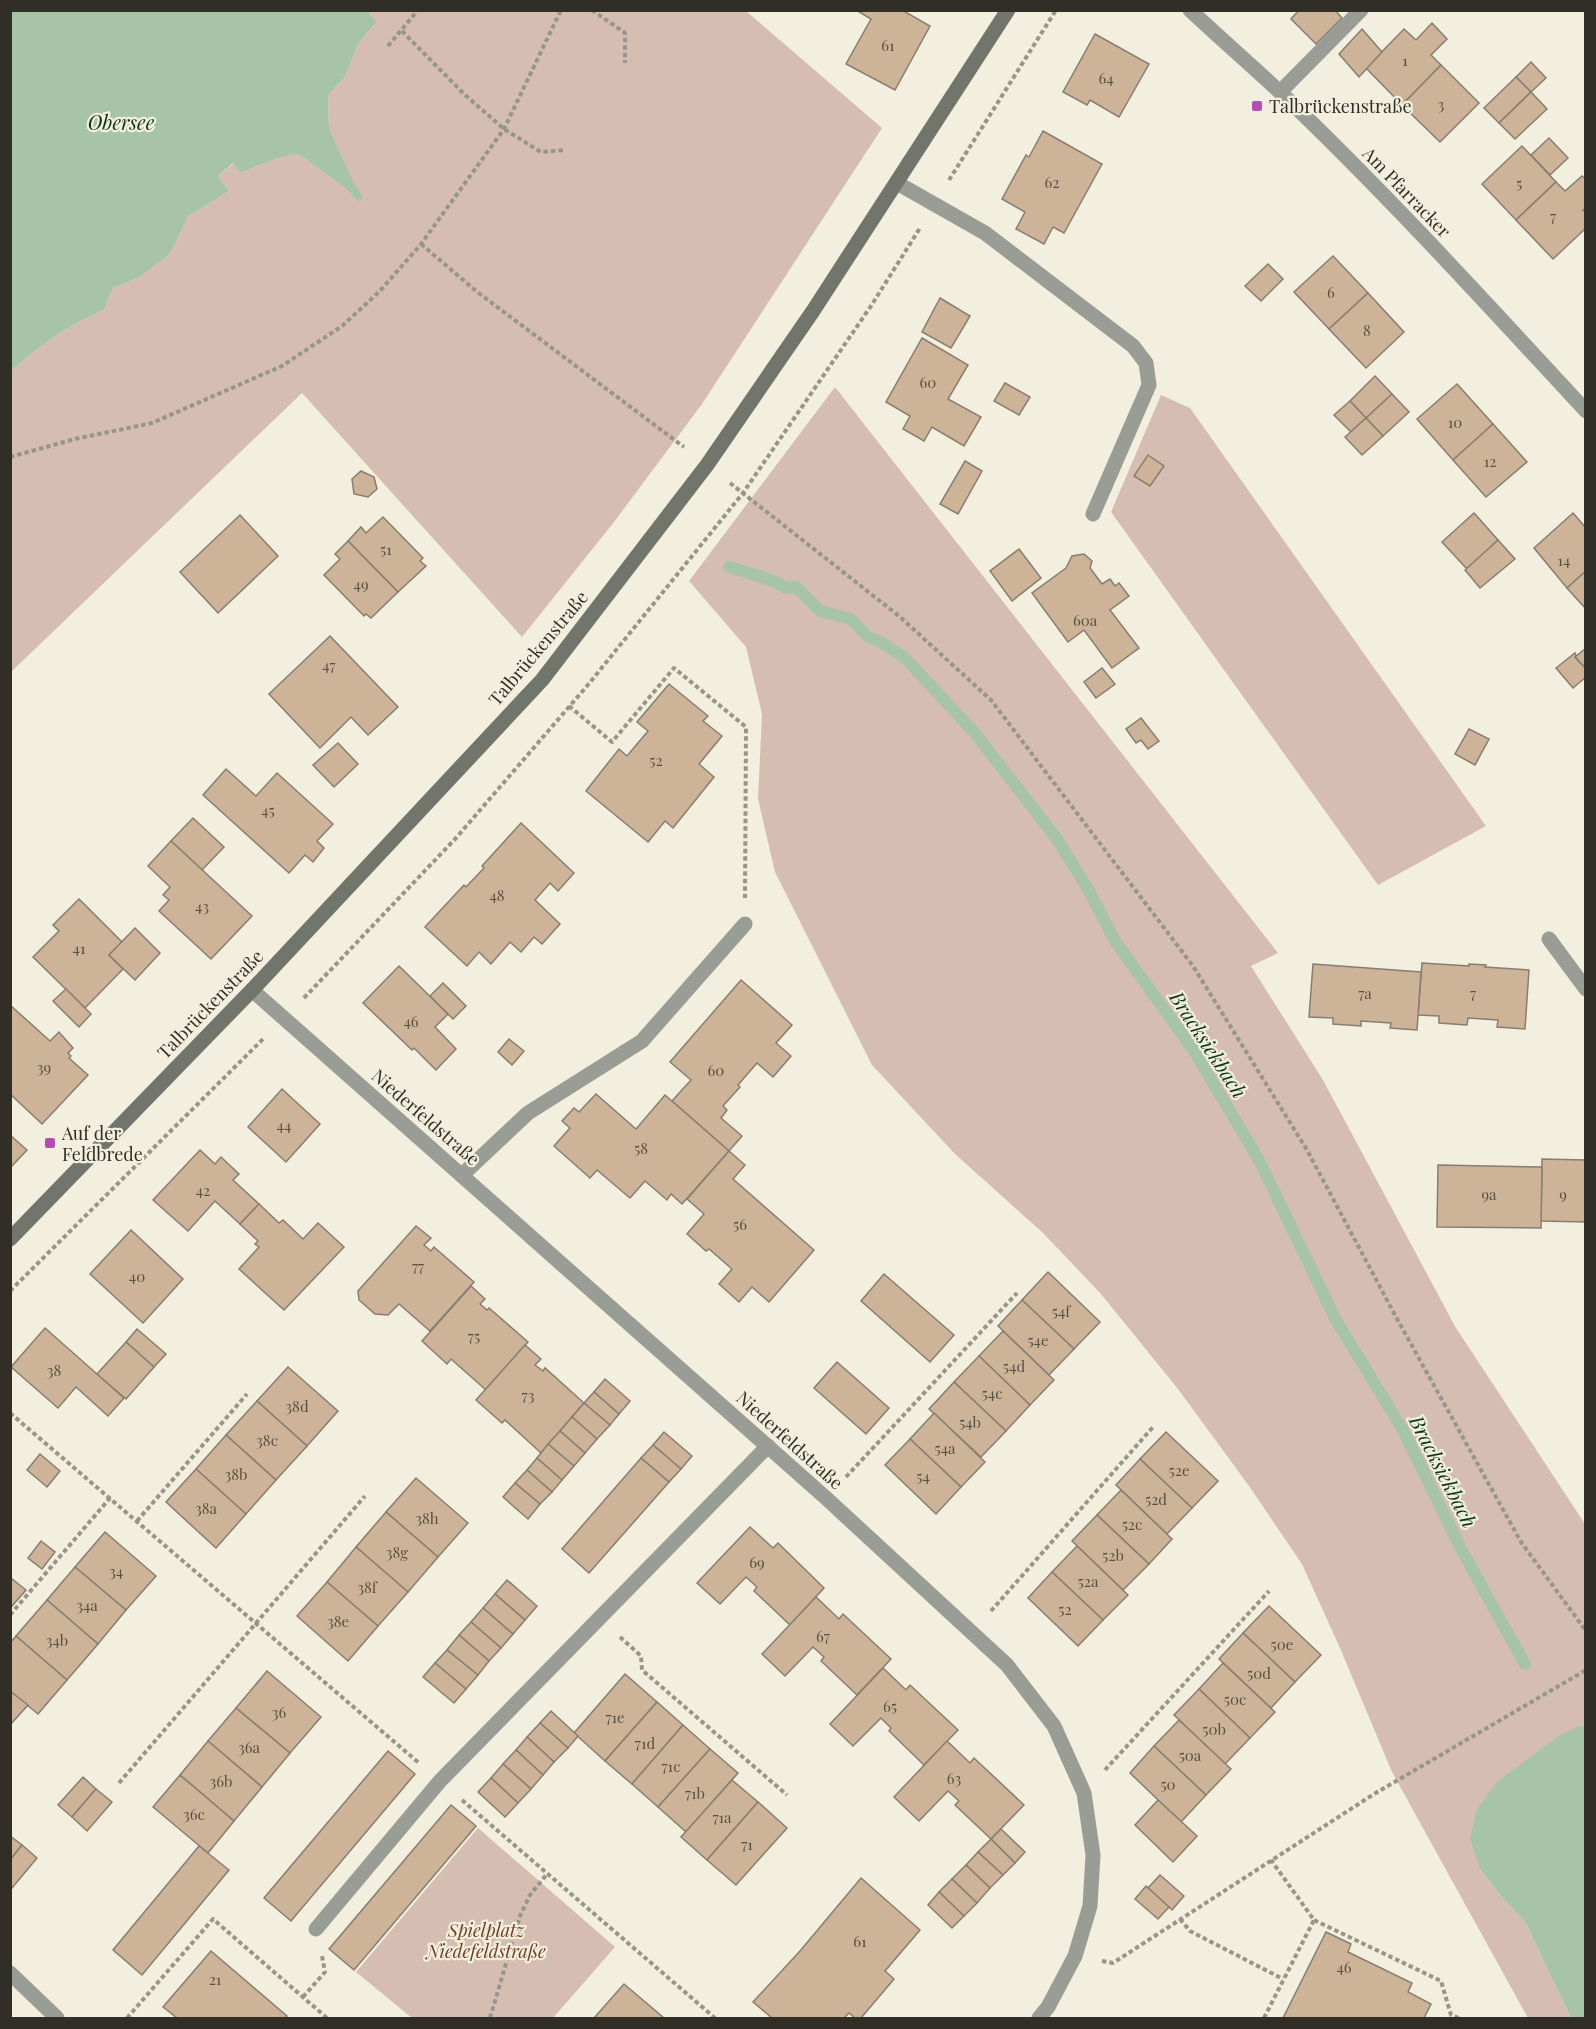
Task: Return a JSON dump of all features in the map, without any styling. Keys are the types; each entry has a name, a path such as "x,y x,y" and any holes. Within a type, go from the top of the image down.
{"main road":[{"name":"Talbrückenstraße","path":"10,1239 252,990 542,680 707,465 813,311 1008,10"}],"street":[{"name":"Am Pfarracker","path":"1190,10 1280,92 1412,225 1586,411"},
{"path":"1280,92 1361,10"},
{"path":"897,183 985,233 1133,346 1146,363 1149,385 1093,514"},
{"path":"462,1175 528,1113 642,1041 745,924"},
{"path":"1549,939 1586,989"},
{"name":"Niederfeldstraße","path":"252,990 826,1498 1007,1665 1054,1726 1084,1793 1093,1856 1090,1906 1075,1956 1048,2007 1039,2019"},
{"path":"316,1929 440,1781 768,1446"},
{"path":"10,1973 57,2019"}],"path":[{"path":"388,46 418,10"},
{"path":"10,457 75,439 152,423 282,366 342,326 380,291 421,244 504,129 561,10"},
{"path":"592,10 625,33 625,63"},
{"path":"943,190 1056,10"},
{"path":"402,31 464,94 504,129 541,152 565,150"},
{"path":"421,244 476,291 707,465 899,616 991,700 1193,966 1307,1150 1396,1317 1521,1542 1586,1631"},
{"path":"569,706 612,742 674,668 746,727 745,924"},
{"path":"826,1498 1017,1293"},
{"path":"137,1521 247,1394"},
{"path":"10,1413 715,2019"},
{"path":"971,1633 1153,1427"},
{"path":"119,1783 365,1496"},
{"path":"10,1615 110,1498"},
{"path":"1084,1793 1269,1591"},
{"path":"600,1618 640,1656 642,1670 787,1795"},
{"path":"1075,1956 1113,1963 1374,1794 1586,1670"},
{"path":"1271,1860 1314,1920 1441,1981 1451,2014 1459,2019"},
{"path":"490,2019 520,1916 530,1895 548,1874"},
{"path":"127,2019 213,1918 327,2019"},
{"path":"1180,1919 1190,1931 1283,1979"},
{"path":"1263,2019 1314,1920"},
{"path":"303,1997 325,1972 316,1929"}],"green space":[{"path":"372,11 746,11 882,128 702,404 614,522 522,637 302,393 11,672 11,371 55,336 104,310 113,288 140,277 170,254 188,217 229,191 218,176 234,163 240,173 278,158 298,154 346,189 358,202 364,198 354,184 329,128 328,95 345,77 358,44 377,21 369,14"},
{"path":"835,387 1278,953 1251,966 1323,1080 1456,1328 1585,1524 1585,1725 1582,1725 1480,1869 1525,1922 1571,2018 1528,2018 1392,1772 1302,1564 1249,1486 1178,1389 1101,1294 1043,1233 955,1154 872,1065 775,872 758,799 762,714 746,647 689,581"},
{"path":"1161,395 1190,408 1486,826 1378,885 1111,512"},
{"name":"Spielplatz Niedefeldstraße","path":"478,1828 615,1947 553,2018 412,2018 356,1972"}],"water":[{"name":"Obersee","path":"11,10 372,11 369,14 377,21 358,44 345,77 328,95 329,128 354,183 364,198 358,202 346,189 298,154 278,158 240,173 233,163 218,176 229,191 188,217 170,254 140,277 113,288 104,310 55,336 11,371"},
{"path":"1582,1725 1586,1726 1586,2018 1571,2018 1525,1922 1480,1869 1470,1838 1477,1809 1498,1781 1559,1736"}],"building":[{"path":"856,10 902,10 930,26 895,90 846,64 871,19"},
{"path":"1299,10 1335,10 1342,18 1316,44 1291,19"},
{"path":"1432,23 1447,39 1431,55 1441,65 1402,105 1366,68 1404,29 1416,40"},
{"path":"1362,29 1382,52 1359,77 1339,54"},
{"path":"1095,34 1149,64 1119,117 1090,100 1087,105 1063,92"},
{"path":"1531,62 1546,78 1531,92 1516,77"},
{"path":"1441,65 1479,103 1440,142 1402,105"},
{"path":"1516,77 1531,92 1499,123 1484,108"},
{"path":"1531,92 1547,109 1515,139 1499,123"},
{"path":"1043,131 1102,164 1064,233 1053,227 1044,244 1016,229 1025,212 1002,199 1026,155 1029,157"},
{"path":"1549,138 1568,158 1550,175 1531,155"},
{"path":"1522,146 1556,182 1516,220 1482,184"},
{"path":"1582,176 1586,179 1586,208 1583,210 1586,213 1586,228 1553,259 1516,220 1556,182 1565,191"},
{"path":"1333,256 1368,293 1329,329 1294,292"},
{"path":"1268,264 1283,279 1261,301 1245,286"},
{"path":"1368,293 1404,332 1366,368 1329,329"},
{"path":"940,298 970,316 951,348 922,332"},
{"path":"922,338 968,365 948,399 981,417 964,446 932,427 924,441 903,429 910,416 886,402"},
{"path":"1375,376 1392,394 1366,418 1350,401"},
{"path":"1005,383 1030,397 1019,415 994,401"},
{"path":"1457,384 1493,424 1453,460 1417,419"},
{"path":"1392,394 1409,412 1383,436 1366,418"},
{"path":"1350,401 1366,418 1351,432 1334,415"},
{"path":"1366,418 1383,436 1362,455 1345,437"},
{"path":"1493,424 1527,462 1486,497 1453,460"},
{"path":"1148,455 1164,466 1150,486 1134,476"},
{"path":"965,461 982,471 958,514 940,504"},
{"path":"361,471 374,477 377,489 368,497 354,494 352,479"},
{"path":"1474,513 1498,540 1467,569 1442,542"},
{"path":"1573,513 1586,528 1586,571 1567,588 1534,548"},
{"path":"240,515 278,556 218,613 180,572"},
{"path":"383,517 423,558 420,561 426,566 398,592 348,541 361,527 366,533"},
{"path":"1498,540 1515,559 1480,588 1465,570"},
{"path":"348,541 398,592 371,618 366,614 364,616 324,575 340,559 335,554"},
{"path":"1019,549 1041,578 1012,601 990,571"},
{"path":"1084,554 1092,561 1090,568 1102,584 1110,579 1115,586 1119,583 1129,596 1110,610 1139,648 1112,668 1084,630 1068,642 1032,593 1066,568 1072,556"},
{"path":"1586,571 1586,609 1567,588"},
{"path":"330,636 398,707 368,735 351,717 320,748 269,694"},
{"path":"1586,648 1586,669 1575,657"},
{"path":"1575,653 1575,657 1586,669 1586,677 1573,688 1556,668"},
{"path":"1102,668 1115,684 1096,698 1084,682"},
{"path":"669,684 708,716 703,721 722,736 699,764 714,777 673,828 665,821 648,842 586,791 619,749 627,756 648,731 637,722"},
{"path":"1141,718 1159,741 1148,749 1141,740 1136,743 1126,729"},
{"path":"1469,729 1489,739 1475,765 1455,754"},
{"path":"338,743 358,764 334,787 313,765"},
{"path":"226,769 256,796 277,773 333,824 317,841 324,848 313,862 305,855 289,873 203,795"},
{"path":"193,818 224,847 202,870 171,841"},
{"path":"521,823 574,873 558,891 550,883 535,900 560,924 542,944 534,937 521,952 510,942 491,964 479,952 467,966 425,927 464,885 466,887 484,868 482,866"},
{"path":"171,841 252,916 211,959 159,911 169,900 163,895 170,887 148,866"},
{"path":"79,899 122,942 109,955 123,969 85,1008 33,957 59,931 53,925"},
{"path":"135,928 160,953 135,980 109,955"},
{"path":"1422,963 1486,965 1485,967 1529,970 1525,1029 1497,1027 1498,1020 1468,1018 1467,1025 1439,1023 1439,1016 1418,1015"},
{"path":"1313,964 1421,972 1417,1030 1390,1028 1391,1023 1361,1021 1361,1026 1333,1024 1333,1018 1309,1017"},
{"path":"399,966 448,1014 435,1027 456,1049 436,1070 363,1003"},
{"path":"741,980 792,1025 776,1043 791,1056 773,1077 757,1063 723,1106 727,1110 721,1118 742,1136 729,1151 672,1101 691,1080 670,1062"},
{"path":"443,983 466,1006 453,1019 430,996"},
{"path":"66,989 91,1014 79,1027 53,1001"},
{"path":"10,1005 50,1041 59,1032 73,1048 68,1053 71,1056 69,1058 88,1075 42,1124 10,1094"},
{"path":"509,1039 524,1051 512,1065 498,1052"},
{"path":"282,1089 320,1124 286,1162 248,1127"},
{"path":"596,1094 636,1129 665,1095 729,1151 682,1204 671,1194 667,1200 645,1181 630,1198 597,1170 590,1178 554,1146 570,1128 562,1121 574,1108 579,1112"},
{"path":"10,1135 27,1150 10,1168"},
{"path":"200,1150 215,1164 221,1157 239,1174 233,1180 259,1204 240,1224 215,1201 188,1231 153,1200"},
{"path":"729,1151 745,1165 733,1179 814,1250 769,1302 752,1287 739,1302 719,1284 732,1269 687,1234 704,1214 687,1199"},
{"path":"1542,1159 1586,1160 1586,1222 1541,1221"},
{"path":"1438,1165 1542,1167 1541,1228 1437,1227"},
{"path":"259,1204 279,1223 283,1220 303,1239 318,1223 344,1247 284,1310 239,1269 259,1247 255,1244 258,1241 240,1224"},
{"path":"416,1226 431,1238 424,1245 431,1251 434,1247 474,1282 430,1331 399,1304 388,1315 375,1314 359,1300 358,1291"},
{"path":"131,1230 183,1279 143,1323 90,1274"},
{"path":"1048,1272 1100,1322 1074,1349 1022,1300"},
{"path":"884,1274 954,1335 930,1362 861,1301"},
{"path":"471,1286 485,1299 480,1304 487,1310 489,1308 528,1342 486,1390 451,1359 447,1364 422,1341"},
{"path":"1022,1300 1074,1349 1049,1375 998,1326"},
{"path":"45,1328 124,1398 108,1416 76,1387 58,1408 11,1367"},
{"path":"137,1329 166,1354 154,1367 126,1342"},
{"path":"1003,1331 1054,1380 1030,1405 979,1356"},
{"path":"126,1342 154,1367 126,1399 97,1374"},
{"path":"525,1345 541,1359 535,1365 543,1371 545,1368 584,1403 541,1453 505,1420 502,1423 476,1400"},
{"path":"979,1356 1030,1405 1006,1431 954,1382"},
{"path":"837,1362 889,1408 866,1434 814,1388"},
{"path":"288,1367 338,1411 307,1446 257,1401"},
{"path":"605,1379 630,1401 619,1414 594,1392"},
{"path":"954,1382 1006,1431 981,1457 929,1409"},
{"path":"594,1392 619,1414 610,1425 584,1403"},
{"path":"257,1401 307,1446 276,1480 226,1435"},
{"path":"584,1403 610,1425 597,1439 572,1417"},
{"path":"934,1413 985,1462 961,1487 910,1439"},
{"path":"572,1417 597,1439 585,1453 560,1431"},
{"path":"560,1431 585,1453 574,1466 548,1444"},
{"path":"664,1432 692,1456 681,1469 653,1445"},
{"path":"1166,1432 1218,1481 1192,1508 1140,1459"},
{"path":"226,1435 276,1480 246,1514 196,1469"},
{"path":"910,1439 961,1487 936,1514 885,1465"},
{"path":"548,1444 574,1466 562,1480 537,1458"},
{"path":"653,1445 681,1469 669,1482 641,1458"},
{"path":"40,1454 60,1471 47,1487 27,1470"},
{"path":"537,1458 562,1480 552,1492 527,1470"},
{"path":"641,1458 669,1482 589,1573 562,1549"},
{"path":"1140,1459 1192,1508 1167,1534 1116,1485"},
{"path":"196,1469 246,1514 216,1548 166,1502"},
{"path":"527,1470 552,1492 540,1504 515,1483"},
{"path":"416,1478 468,1523 438,1557 386,1512"},
{"path":"515,1483 540,1504 528,1519 503,1497"},
{"path":"1121,1490 1172,1539 1149,1564 1097,1515"},
{"path":"386,1512 438,1557 408,1592 356,1547"},
{"path":"1097,1515 1149,1564 1123,1590 1072,1541"},
{"path":"750,1527 773,1548 778,1543 824,1588 790,1625 754,1591 757,1587 746,1577 720,1604 697,1583"},
{"path":"105,1532 156,1576 126,1610 75,1567"},
{"path":"41,1541 55,1552 42,1569 28,1558"},
{"path":"1077,1546 1128,1595 1103,1620 1052,1572"},
{"path":"356,1547 408,1592 378,1626 327,1582"},
{"path":"75,1567 126,1610 98,1644 47,1600"},
{"path":"1052,1572 1103,1620 1078,1646 1028,1598"},
{"path":"11,1578 26,1590 12,1606 10,1605"},
{"path":"507,1580 537,1606 525,1620 495,1594"},
{"path":"327,1582 378,1626 348,1661 297,1616"},
{"path":"495,1594 525,1620 513,1634 483,1608"},
{"path":"816,1597 839,1619 843,1614 891,1659 857,1695 821,1661 824,1657 813,1647 785,1676 762,1654"},
{"path":"47,1600 98,1644 67,1680 16,1636"},
{"path":"1269,1606 1321,1655 1295,1682 1243,1633"},
{"path":"483,1608 513,1634 501,1648 471,1622"},
{"path":"471,1622 501,1648 489,1661 459,1635"},
{"path":"1243,1633 1295,1682 1271,1708 1219,1659"},
{"path":"459,1635 489,1661 478,1675 447,1650"},
{"path":"16,1636 67,1680 38,1714 10,1691 10,1643"},
{"path":"447,1650 478,1675 466,1689 435,1663"},
{"path":"435,1663 466,1689 454,1703 423,1677"},
{"path":"1223,1663 1275,1712 1250,1738 1199,1689"},
{"path":"883,1668 906,1690 910,1685 958,1730 924,1765 889,1731 891,1728 881,1718 853,1746 830,1724"},
{"path":"267,1671 321,1717 290,1753 236,1708"},
{"path":"625,1674 657,1702 605,1761 574,1733"},
{"path":"1199,1689 1250,1738 1225,1764 1174,1715"},
{"path":"10,1691 28,1705 10,1725"},
{"path":"657,1702 683,1725 632,1784 605,1761"},
{"path":"236,1708 290,1753 262,1787 208,1741"},
{"path":"551,1711 578,1736 568,1748 540,1723"},
{"path":"1179,1720 1231,1769 1206,1795 1154,1746"},
{"path":"540,1723 568,1748 554,1762 527,1737"},
{"path":"683,1725 710,1749 658,1807 632,1784"},
{"path":"527,1737 554,1762 543,1775 516,1750"},
{"path":"208,1741 262,1787 234,1821 180,1775"},
{"path":"947,1741 970,1763 974,1758 1024,1805 991,1839 955,1805 959,1801 948,1791 919,1821 894,1797"},
{"path":"1154,1746 1206,1795 1181,1822 1130,1773"},
{"path":"710,1749 738,1773 686,1832 658,1807"},
{"path":"516,1750 543,1775 531,1789 503,1764"},
{"path":"388,1751 415,1774 291,1921 264,1898"},
{"path":"503,1764 531,1789 518,1803 491,1778"},
{"path":"180,1775 234,1821 208,1853 153,1807"},
{"path":"83,1777 96,1789 72,1817 58,1805"},
{"path":"491,1778 518,1803 505,1817 478,1792"},
{"path":"732,1780 758,1802 707,1860 681,1837"},
{"path":"96,1789 112,1802 87,1831 72,1817"},
{"path":"1158,1800 1197,1836 1173,1862 1135,1825"},
{"path":"758,1802 787,1828 736,1885 707,1860"},
{"path":"451,1805 476,1826 354,1970 329,1949"},
{"path":"1001,1829 1025,1852 1015,1863 991,1839"},
{"path":"10,1836 22,1845 10,1860"},
{"path":"991,1839 1015,1863 1003,1875 978,1852"},
{"path":"22,1845 37,1858 12,1888 10,1886 10,1860"},
{"path":"199,1846 229,1870 142,1975 113,1950"},
{"path":"978,1852 1003,1875 990,1888 966,1865"},
{"path":"966,1865 990,1888 977,1903 952,1879"},
{"path":"1160,1875 1184,1896 1172,1910 1148,1888"},
{"path":"861,1878 920,1930 885,1971 894,1979 861,2018 855,2018 849,2013 844,2018 772,2018 753,2002 800,1951"},
{"path":"952,1879 977,1903 964,1916 939,1892"},
{"path":"1146,1886 1169,1907 1158,1919 1135,1899"},
{"path":"939,1892 964,1916 952,1928 928,1905"},
{"path":"1326,1932 1351,1944 1348,1952 1412,1983 1408,1992 1431,2004 1424,2018 1283,2018"},
{"path":"211,1951 287,2016 285,2018 177,2018 163,2007"},
{"path":"624,1984 664,2018 594,2018"}],"waterway":[{"name":"Bracksiekbach","path":"729,567 768,579 787,588 796,587 820,611 851,619 868,637 881,642 905,658 974,732 1057,839 1088,889 1115,941 1194,1051 1259,1160 1336,1320 1403,1430 1461,1549 1525,1664"}],"place":[{"name":"Talbrückenstraße","path":"1257,106"},
{"name":"Auf der Feldbrede","path":"50,1143"}]}
